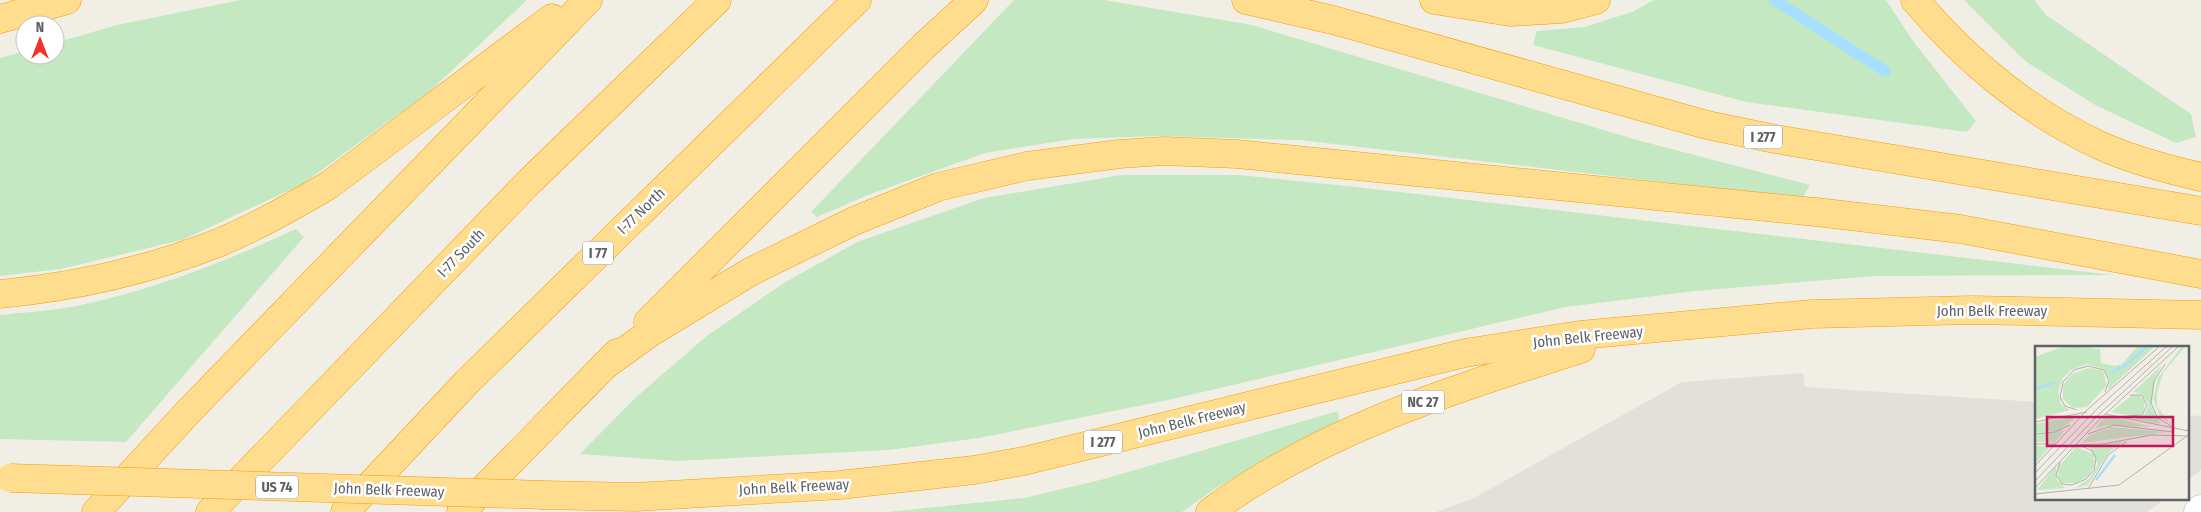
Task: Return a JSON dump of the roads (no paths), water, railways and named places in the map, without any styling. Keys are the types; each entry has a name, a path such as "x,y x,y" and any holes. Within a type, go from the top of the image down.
{"highway":[{"path":"0,19 67,0"},
{"path":"0,294 45,290 139,269 218,242 293,207 329,185 374,152 575,0"},
{"path":"96,512 189,411 588,0"},
{"name":"I-77 South","path":"210,512 530,180 717,0"},
{"name":"I-77 North","path":"345,512 468,382 857,0"},
{"path":"462,512 604,366 923,47 974,0"},
{"name":"I 277","path":"1246,0 1333,20 1707,125 1776,140 2201,211"},
{"path":"1434,0 1510,12 1562,8 1596,0"},
{"path":"1915,0 1939,29 1992,78 2040,113 2099,145 2160,168 2201,177"},
{"path":"604,366 651,332 750,272 854,221 938,187 1027,166 1118,154 1164,151 1237,154 1825,213 1960,229 2201,274"},
{"name":"John Belk Freeway","path":"5,478 635,497 840,485 974,470 1024,462 1465,353 1580,335 1653,330 1812,314 1944,310 2201,315"},
{"name":"NC 27","path":"1210,512 1245,487 1310,450 1356,428 1460,388 1588,347 1653,330"},
{"path":"544,495 607,506 626,512"}],"waterway":[{"path":"1774,0 1885,71"}]}
